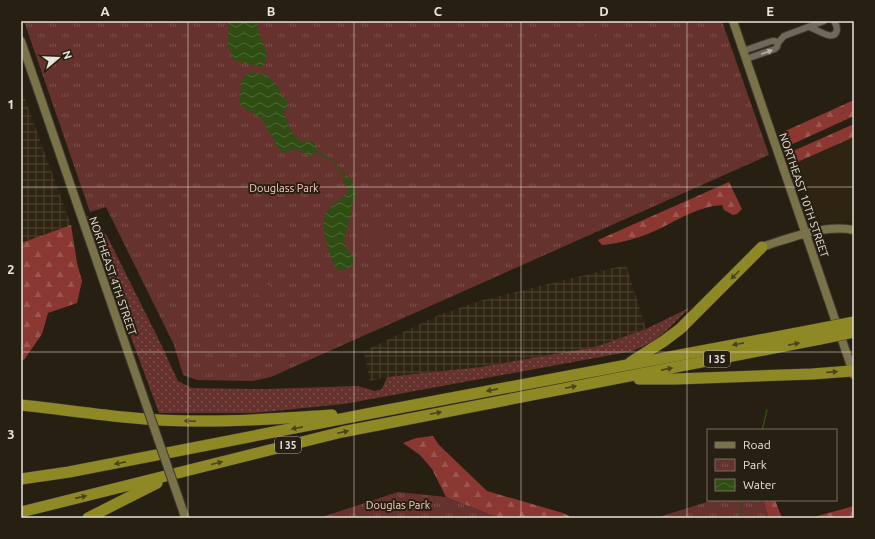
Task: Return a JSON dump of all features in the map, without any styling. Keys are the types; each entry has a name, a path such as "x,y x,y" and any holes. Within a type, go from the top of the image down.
{"highway":[{"path":"626,365 680,329 762,247"},
{"name":"I 35","path":"21,512 342,432 615,379 819,334 854,322"},
{"name":"I 35","path":"21,479 69,472 626,365 819,334 854,332"},
{"path":"615,379 676,379 853,372"},
{"path":"21,398 88,412"},
{"path":"21,405 139,419 192,421 250,420 377,412"},
{"path":"88,518 179,472"}],"street":[{"name":"NORTHEAST 10TH STREET","path":"733,21 853,372"},
{"path":"746,60 774,49 784,36 824,21"},
{"path":"809,27 814,28 828,36 836,32 837,28 834,21"},
{"path":"743,51 772,40 775,40 778,43"},
{"name":"NORTHEAST 4TH STREET","path":"21,41 184,515"},
{"path":"762,247 831,228 854,230"}],"shaded area":[{"path":"21,88 71,225 21,243"},
{"path":"854,137 854,222 847,221 813,225 793,164"},
{"path":"626,265 646,329 595,347 481,367 387,377 370,381 364,351 439,315 483,300"}],"green space":[{"name":"Douglass Park","path":"24,21 722,21 769,155 271,377 253,381 197,380 183,375 174,345 106,207 90,212"},
{"path":"584,25 590,26 594,33 594,40 590,43 586,42 581,29"},
{"path":"720,85 730,95 730,99 727,102 721,101 714,92 715,87"},
{"path":"854,100 854,116 790,145 787,144 783,132"},
{"path":"854,124 854,137 793,164 793,151"},
{"path":"319,174 332,183 334,187 332,191 325,192 316,186 313,180 316,175"},
{"path":"729,182 742,209 737,214 733,215 724,210 722,205 713,206 691,213 640,237 602,245 598,240"},
{"path":"86,215 97,224 107,236 178,381 192,388 265,389 358,386 375,391 382,389 387,377 481,367 595,347 646,329 689,308 666,331 652,342 633,351 344,404 254,413 159,413"},
{"path":"71,225 77,263 82,281 77,303 48,313 42,334 24,360 21,359 21,243"},
{"path":"376,229 381,232 381,237 378,241 364,244 360,242 361,236"},
{"path":"259,280 270,286 272,290 266,297 261,297 254,290 256,281"},
{"path":"433,436 439,445 487,491 563,513 574,518 498,518 446,497 432,469 420,455 403,443 416,438"},
{"name":"Douglas Park","path":"398,492 446,497 498,518 319,518"},
{"path":"710,501 764,501 769,518 656,518"},
{"path":"749,501 775,501 782,518 746,518"},
{"path":"854,506 854,518 810,518"}],"water":[{"path":"229,21 257,21 259,34 267,54 263,67 246,64 233,59 228,46"},
{"path":"252,72 267,75 280,89 279,92 289,105 284,112 290,129 298,139 303,141 312,141 317,147 313,155 309,155 295,149 283,153 261,118 245,109 240,104 241,83 244,76"},
{"path":"345,175 352,181 356,197 352,203 345,239 345,244 354,259 354,262 347,269 336,270 329,252 323,224 328,209 347,194 348,191 343,179"}],"waterway":[{"path":"316,151 332,160 345,175"},
{"path":"762,429 767,410"},
{"path":"739,518 741,512 741,501"}]}
